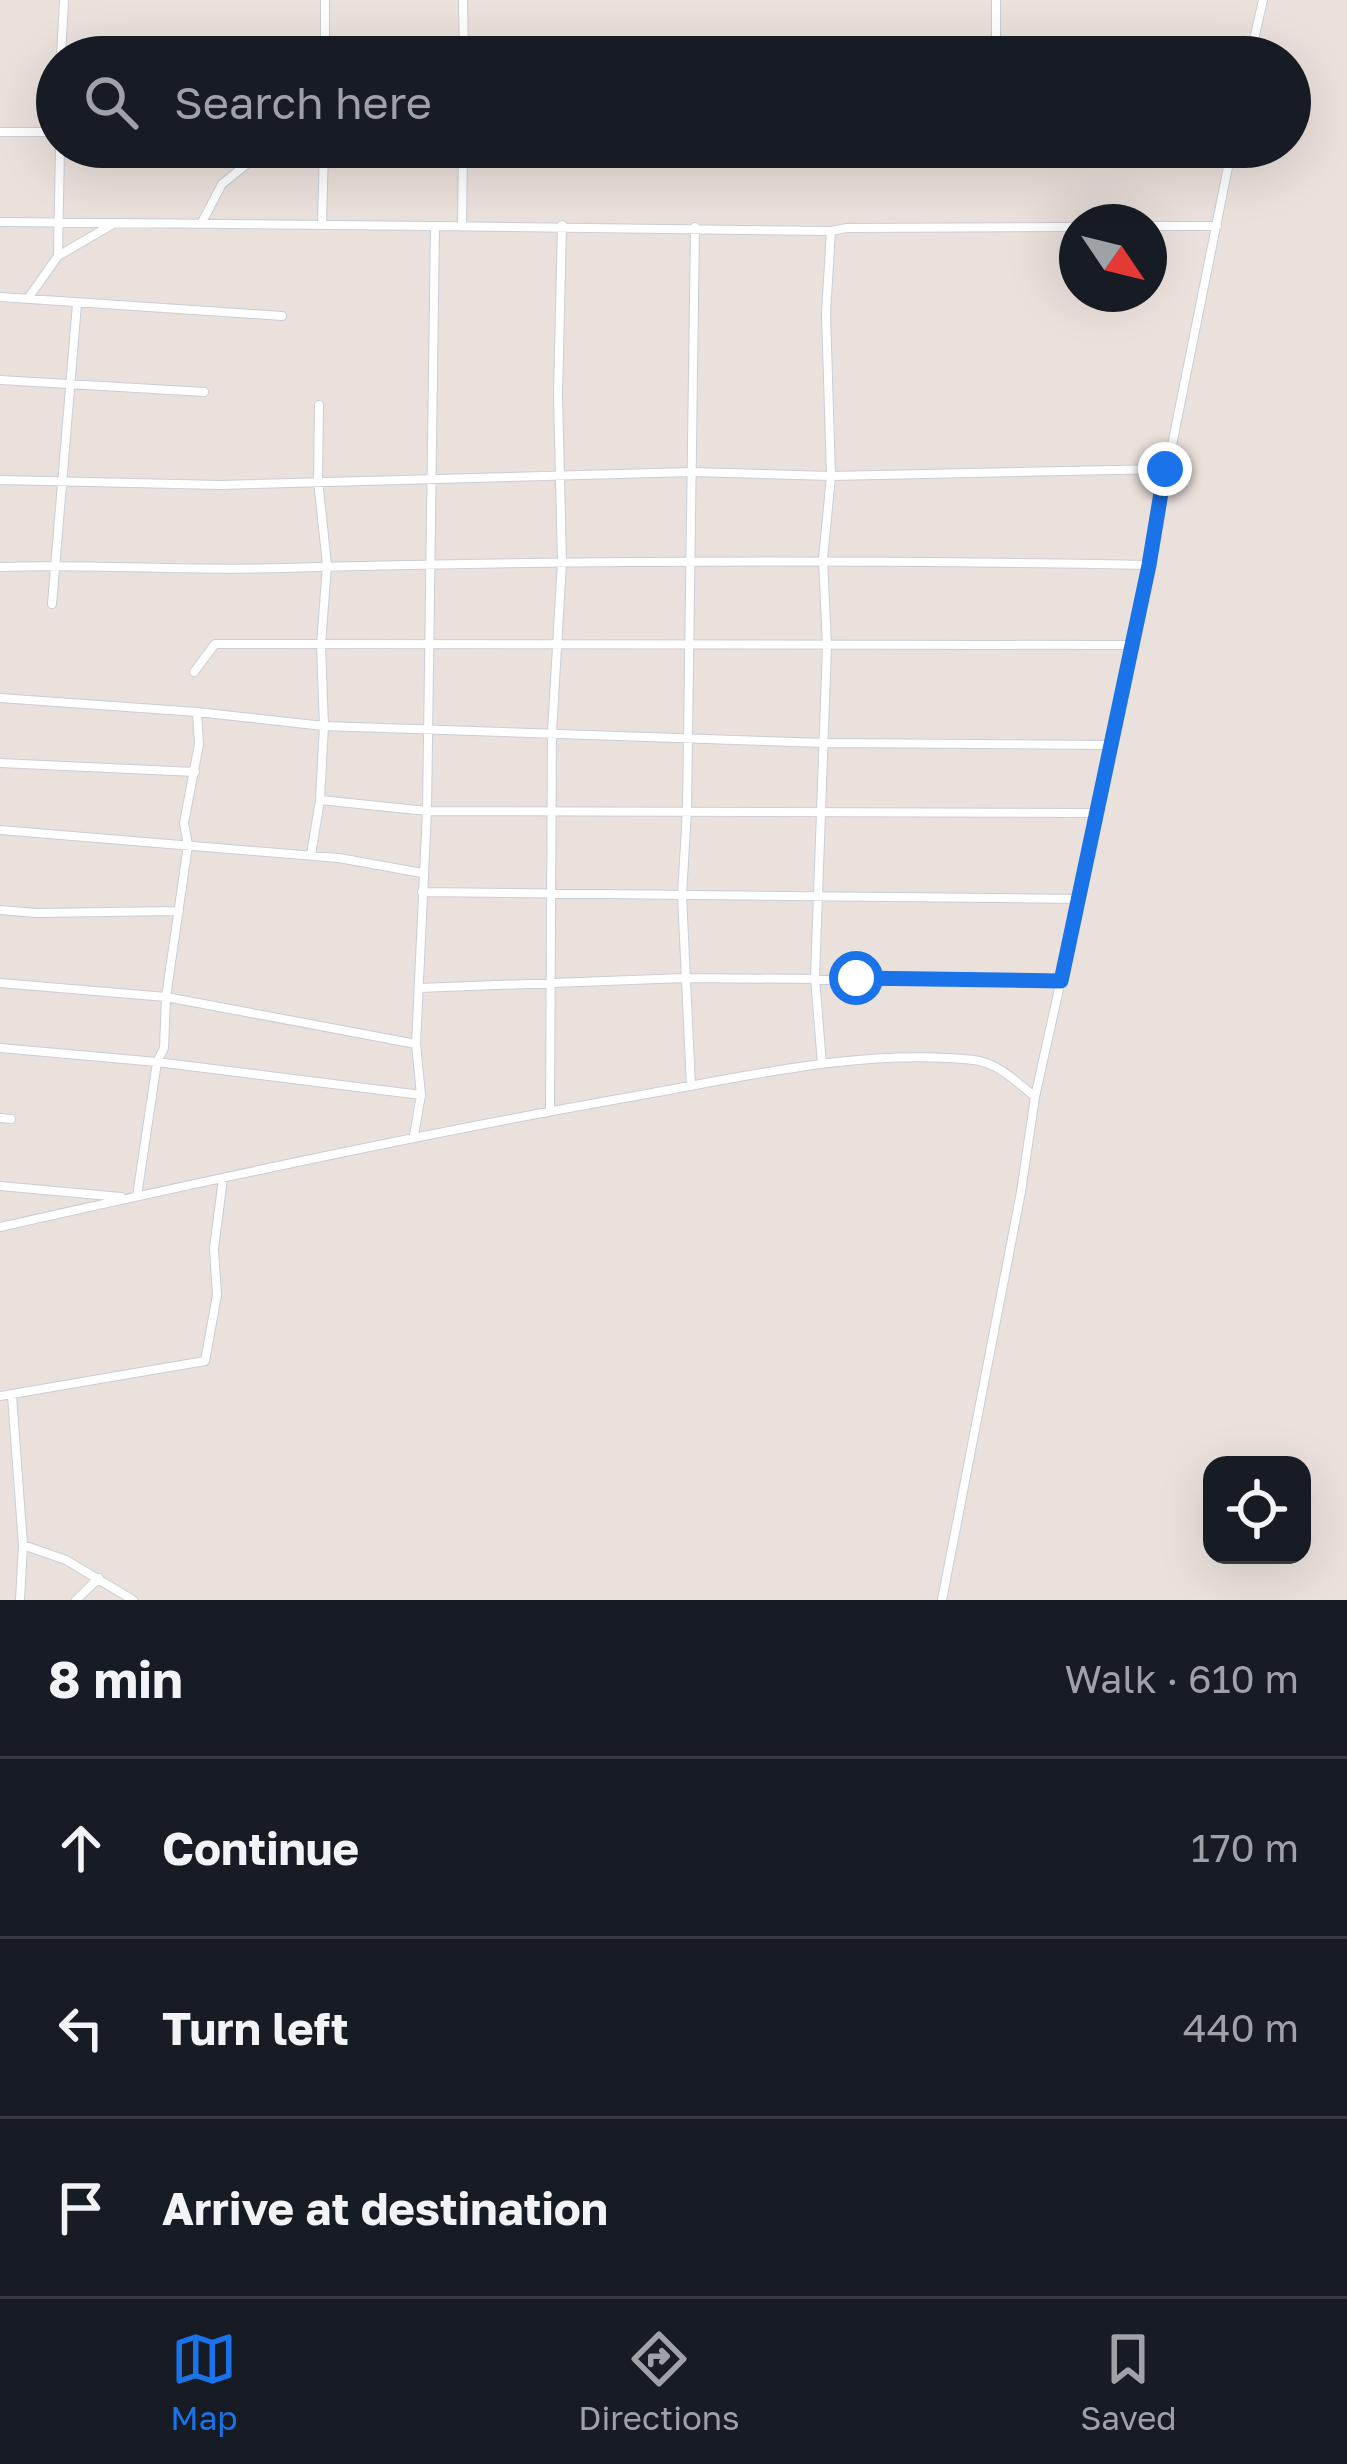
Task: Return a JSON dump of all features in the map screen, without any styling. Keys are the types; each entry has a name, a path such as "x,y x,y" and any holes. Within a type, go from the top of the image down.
{"street":[{"path":"62,36 64,0"},
{"path":"325,0 325,36"},
{"path":"463,0 464,36"},
{"path":"995,0 996,36"},
{"path":"1255,36 1263,0"},
{"path":"0,132 36,132"},
{"path":"58,256 60,168"},
{"path":"201,224 221,184 241,168"},
{"path":"322,225 323,168"},
{"path":"462,227 463,168"},
{"path":"942,1600 1035,1097 1098,814 1228,168"},
{"path":"0,222 831,231 1059,226"},
{"path":"29,298 58,256 114,223"},
{"path":"550,1111 551,732 562,562 562,225"},
{"path":"414,1135 421,1095 416,1044 428,811 435,226"},
{"path":"1167,226 1216,226"},
{"path":"691,1086 682,895 695,227"},
{"path":"822,1064 815,978 827,646 823,560 831,476 826,313 831,231"},
{"path":"0,297 282,316"},
{"path":"52,604 77,304"},
{"path":"0,380 204,392"},
{"path":"311,855 320,800 321,645 327,565 318,480 319,405"},
{"path":"0,480 220,485 692,472 831,476 1165,469"},
{"path":"0,567 823,560 1149,565"},
{"path":"194,672 215,644 1132,645"},
{"path":"0,698 324,726 824,743 1111,746"},
{"path":"133,1197 157,1062 164,1048 166,997 188,844 184,824 195,772 197,712"},
{"path":"0,763 195,772"},
{"path":"320,800 428,811 1098,814"},
{"path":"0,830 311,855 422,873"},
{"path":"422,892 1078,898"},
{"path":"0,910 179,911"},
{"path":"419,988 684,978 1061,981"},
{"path":"0,982 166,997 416,1044"},
{"path":"0,1048 421,1095"},
{"path":"0,1227 414,1135 822,1064 978,1060 1001,1070 1035,1097"},
{"path":"0,1396 205,1361 216,1307 214,1249 223,1178"},
{"path":"0,1186 133,1197"},
{"path":"12,1396 23,1545 20,1600"},
{"path":"23,1545 66,1560 133,1600"},
{"path":"76,1600 99,1578"}],"route":[{"path":"856,978 1061,981 1165,469"}]}
